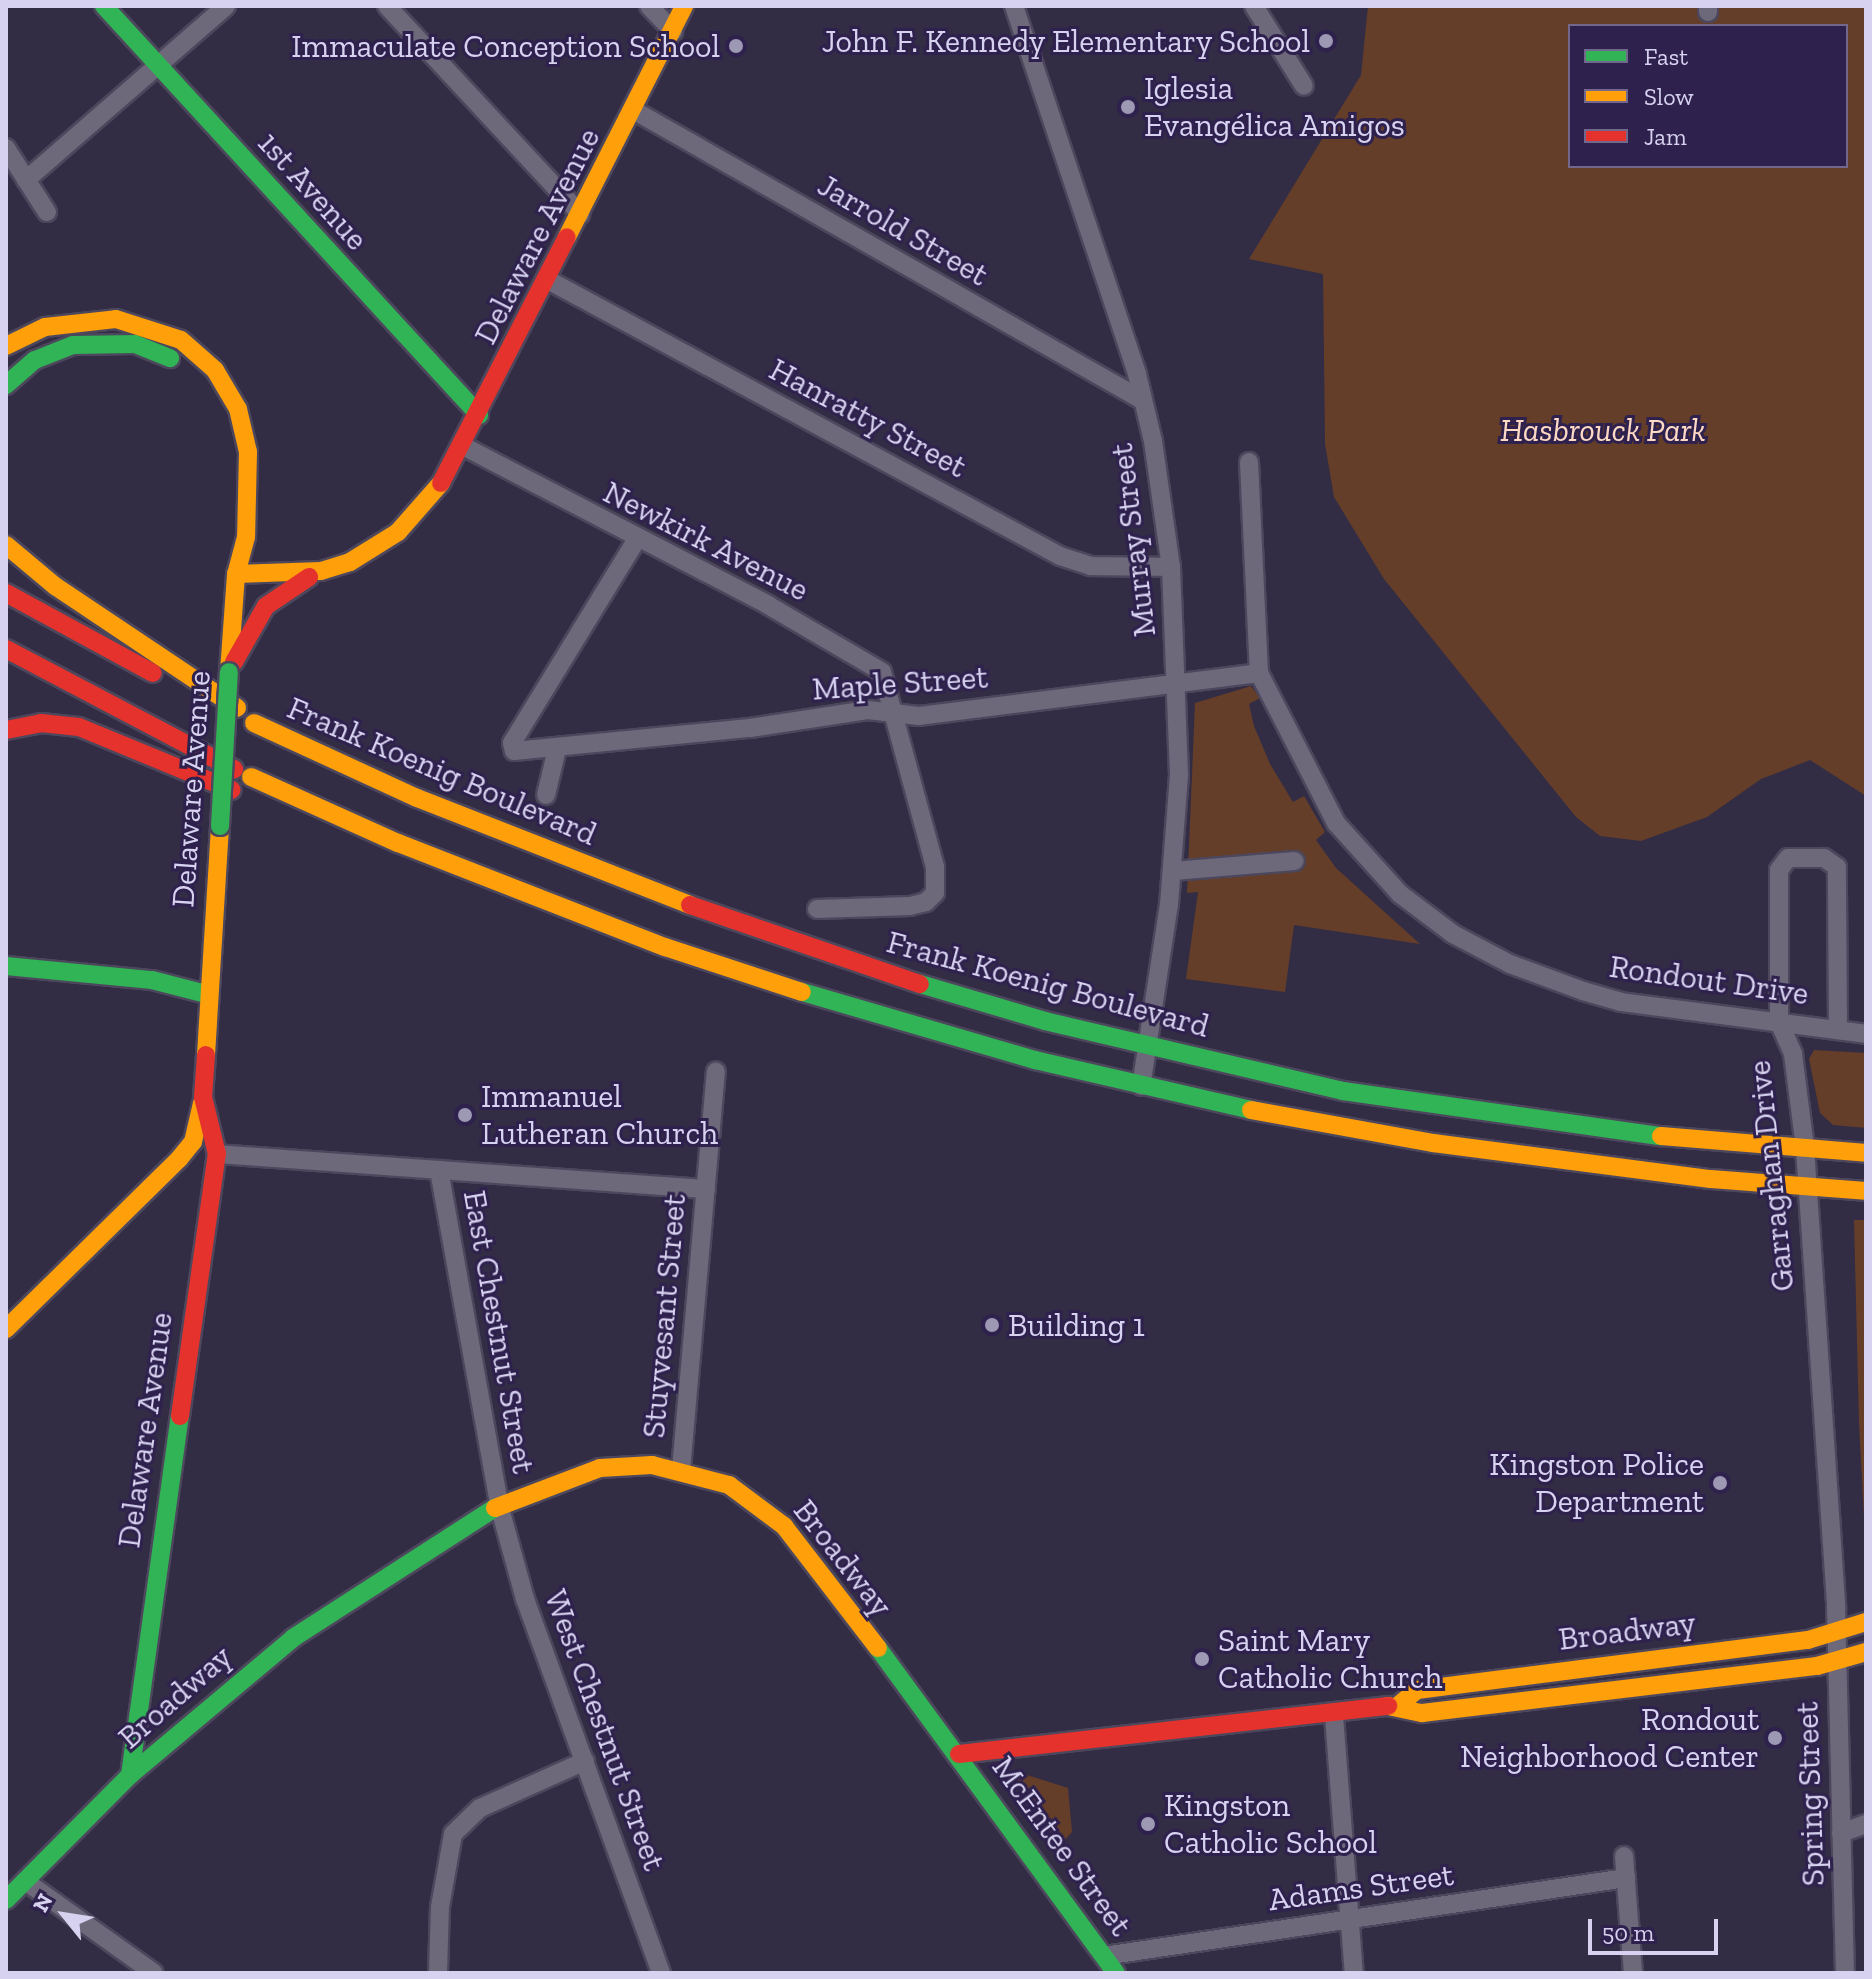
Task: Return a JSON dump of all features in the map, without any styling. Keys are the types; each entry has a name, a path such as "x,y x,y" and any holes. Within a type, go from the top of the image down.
{"main road":[{"name":"1st Avenue","path":"104,6 479,415"},
{"name":"Delaware Avenue","path":"130,1775 217,1154 203,1097 206,994 236,574 321,571 350,562 398,532 439,485 463,446 635,111 684,6"},
{"path":"6,346 45,327 116,319 181,340 215,370 238,409 248,452 246,537 236,574"},
{"path":"6,385 53,350 95,342 135,344 186,369 211,399 226,436 226,536 236,574"},
{"path":"6,545 55,586 247,717"},
{"path":"229,672 266,606 279,593 321,571"},
{"name":"Frank Koenig Boulevard","path":"6,593 278,735 503,833 768,934 957,996 1150,1045 1430,1106 1619,1132 1866,1153"},
{"path":"6,649 242,773 484,879"},
{"path":"6,730 41,723 79,727 360,841 484,879 752,977 945,1036 1141,1086 1433,1143 1807,1187 1866,1191"},
{"path":"6,966 152,980 206,994"},
{"path":"150,1001 206,994"},
{"path":"6,1329 179,1159 193,1142 203,1097"},
{"name":"Broadway","path":"6,1900 130,1775 293,1638 499,1505 600,1468 652,1465 681,1470 729,1485 784,1526 959,1754 1334,1716 1399,1705 1422,1713 1836,1661 1866,1652"},
{"name":"Broadway","path":"1399,1705 1417,1690 1484,1678 1837,1632 1866,1622"},
{"name":"McEntee Street","path":"959,1754 1116,1973"}],"street":[{"path":"26,180 226,6"},
{"path":"387,6 580,214"},
{"path":"649,6 673,31"},
{"name":"Murray Street","path":"1014,6 1096,242 1142,400 1171,567 1178,683 1173,871 1150,1045 1141,1086"},
{"path":"1254,6 1304,86"},
{"name":"Jarrold Street","path":"635,111 1142,400"},
{"path":"6,148 47,212"},
{"name":"Hanratty Street","path":"548,280 1060,556 1090,566 1171,567"},
{"name":"Newkirk Avenue","path":"463,446 876,666 896,713 935,867 933,899 910,906 817,909"},
{"name":"Rondout Drive","path":"1249,462 1259,673 1295,750 1351,843 1400,894 1453,934 1510,964 1621,1002 1866,1034"},
{"name":"Maple Street","path":"637,539 512,743 514,751 532,752 868,710 919,716 1178,683"},
{"path":"1178,683 1259,673"},
{"path":"546,795 557,749"},
{"name":"Garraghan Drive","path":"1836,1661 1837,1632 1805,1148 1793,1054 1779,1022 1779,870 1788,858 1824,858 1837,867 1838,1030"},
{"path":"1173,871 1295,861"},
{"name":"Stuyvesant Street","path":"681,1470 716,1072"},
{"path":"217,1154 706,1189"},
{"name":"East Chestnut Street","path":"439,1170 499,1505"},
{"name":"West Chestnut Street","path":"499,1505 525,1599 661,1973"},
{"name":"Spring Street","path":"1836,1661 1845,1973"},
{"path":"1334,1716 1354,1973"},
{"path":"438,1973 440,1907 453,1834 480,1808 585,1761"},
{"path":"1841,1833 1866,1824"},
{"path":"1624,1856 1633,1973"},
{"name":"Adams Street","path":"1104,1956 1626,1878"},
{"path":"25,1881 154,1973"}],"green space":[{"name":"Hasbrouck Park","path":"1368,6 1866,6 1866,796 1810,760 1761,779 1707,817 1641,841 1600,836 1576,817 1384,579 1334,497 1325,444 1323,274 1249,259 1361,75"},
{"path":"1251,686 1260,698 1249,704 1254,726 1270,764 1293,802 1304,796 1325,832 1316,840 1336,868 1420,944 1294,925 1285,992 1186,979 1198,892 1187,893 1195,703"},
{"path":"1814,1050 1866,1053 1866,1128 1833,1125 1820,1113 1809,1059"},
{"path":"1854,1220 1866,1220 1866,1555 1859,1423"},
{"path":"1021,1773 1068,1788 1072,1832 1060,1845 1016,1781"}],"traffic: fast":[{"path":"104,6 479,415"},
{"path":"6,385 35,360 73,345 135,344 170,358"},
{"path":"220,826 229,672"},
{"path":"6,966 152,980 206,994"},
{"path":"920,984 1045,1021 1343,1091 1661,1136"},
{"path":"802,992 1035,1060 1251,1110"},
{"path":"130,1775 180,1416"},
{"path":"6,1900 130,1775 293,1638 495,1508"},
{"path":"878,1648 1116,1973"}],"traffic: slow":[{"path":"567,237 684,6"},
{"path":"6,346 45,327 116,319 181,340 215,370 238,409 248,452 246,537 236,574"},
{"path":"229,672 236,574 321,571 350,562 398,532 441,483"},
{"path":"6,545 55,586 237,708"},
{"path":"254,723 417,798 690,905"},
{"path":"251,777 398,843 665,947 802,992"},
{"path":"206,1055 220,826"},
{"path":"6,1329 179,1159 193,1142 202,1103"},
{"path":"1251,1110 1433,1143 1711,1179 1866,1191"},
{"path":"1661,1136 1866,1153"},
{"path":"495,1508 600,1468 652,1465 729,1485 784,1526 878,1648"},
{"path":"1399,1705 1417,1690 1808,1640 1866,1622"},
{"path":"1388,1706 1422,1713 1817,1666 1866,1652"}],"traffic: jam":[{"path":"441,483 567,237"},
{"path":"234,662 266,606 309,577"},
{"path":"6,593 153,673"},
{"path":"6,649 234,769"},
{"path":"6,730 41,723 79,727 232,790"},
{"path":"690,905 920,984"},
{"path":"180,1416 217,1154 203,1097 206,1055"},
{"path":"959,1754 1388,1706"}],"place":[{"name":"John F. Kennedy Elementary School","path":"1326,41"},
{"name":"Immaculate Conception School","path":"736,46"},
{"name":"Iglesia Evangélica Amigos","path":"1128,107"},
{"name":"Immanuel Lutheran Church","path":"465,1115"},
{"name":"Building 1","path":"992,1325"},
{"name":"Kingston Police Department","path":"1720,1483"},
{"name":"Saint Mary Catholic Church","path":"1202,1659"},
{"name":"Rondout Neighborhood Center","path":"1775,1738"},
{"name":"Kingston Catholic School","path":"1148,1824"}]}
